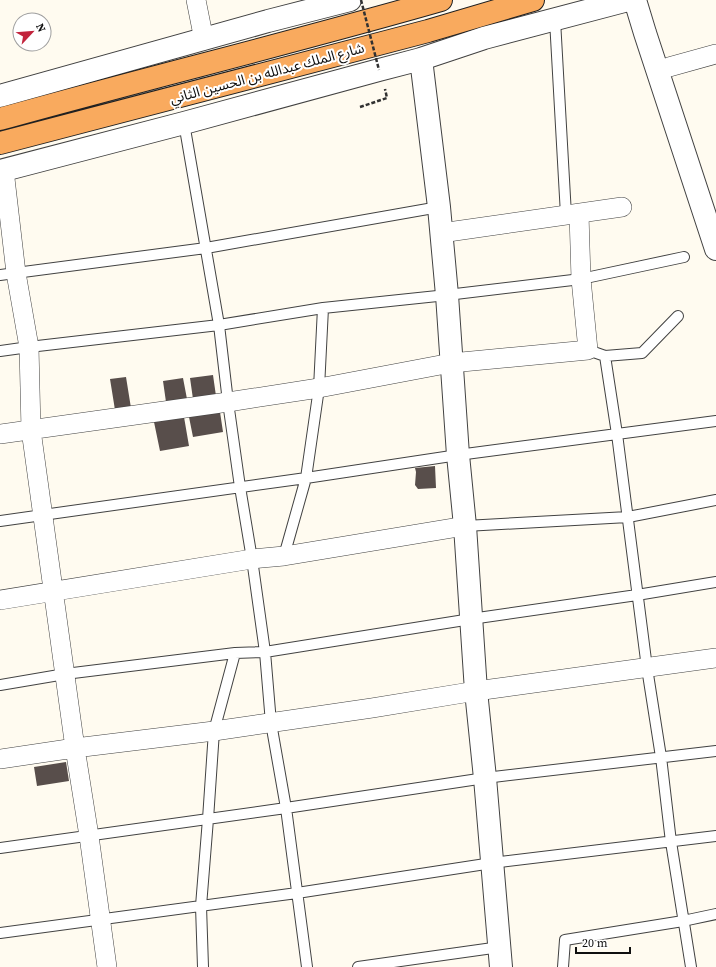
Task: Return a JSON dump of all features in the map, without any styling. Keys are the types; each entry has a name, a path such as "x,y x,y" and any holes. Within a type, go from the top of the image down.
{"highway":[{"name":"شارع الملك عبدالله بن الحسين الثاني","path":"0,119 112,88 343,28 441,0"},
{"name":"شارع الملك عبدالله بن الحسين الثاني","path":"0,143 428,31 533,0"}],"street":[{"path":"196,0 204,40"},
{"path":"0,96 268,21 350,0"},
{"path":"107,967 31,430 29,347 8,274 2,170 421,59 484,38 628,0"},
{"path":"635,0 645,33 694,161 716,211"},
{"path":"650,0 653,17 669,67 716,249"},
{"path":"669,67 716,54"},
{"path":"421,59 439,207 447,296 476,691 501,957"},
{"path":"441,233 622,207"},
{"path":"0,434 319,388 452,363 596,353 581,279 572,214"},
{"path":"0,600 465,526"},
{"path":"0,759 271,723 476,691 716,658"}],"lane":[{"path":"555,20 572,214"},
{"path":"184,123 219,325 240,488 265,652 271,723 286,808 307,967"},
{"path":"8,274 206,248 439,207"},
{"path":"0,351 219,325 323,308 447,296 581,279 684,257"},
{"path":"284,556 306,478 319,388 323,308"},
{"path":"678,316 642,353 596,353 617,434 647,668 661,757 671,842 691,967"},
{"path":"0,521 240,488 458,455 716,421"},
{"path":"465,526 628,516 716,500"},
{"path":"0,685 65,674 236,653 265,652 716,582"},
{"path":"203,967 201,906 214,731 236,653"},
{"path":"0,848 286,808 485,778 716,751"},
{"path":"0,933 297,893 492,863 716,836"},
{"path":"563,967 565,940 683,921 716,914"},
{"path":"358,967 501,957"}],"path":[{"path":"360,107 387,98 361,0"}],"building":[{"path":"213,375 216,396 193,399 190,378"},
{"path":"126,377 131,408 115,410 110,379"},
{"path":"183,378 187,399 166,402 163,381"},
{"path":"220,412 223,432 193,437 189,417"},
{"path":"184,417 189,446 160,451 154,422"},
{"path":"435,466 436,488 418,489 415,485 415,468"},
{"path":"66,762 69,781 37,786 34,767"}]}
